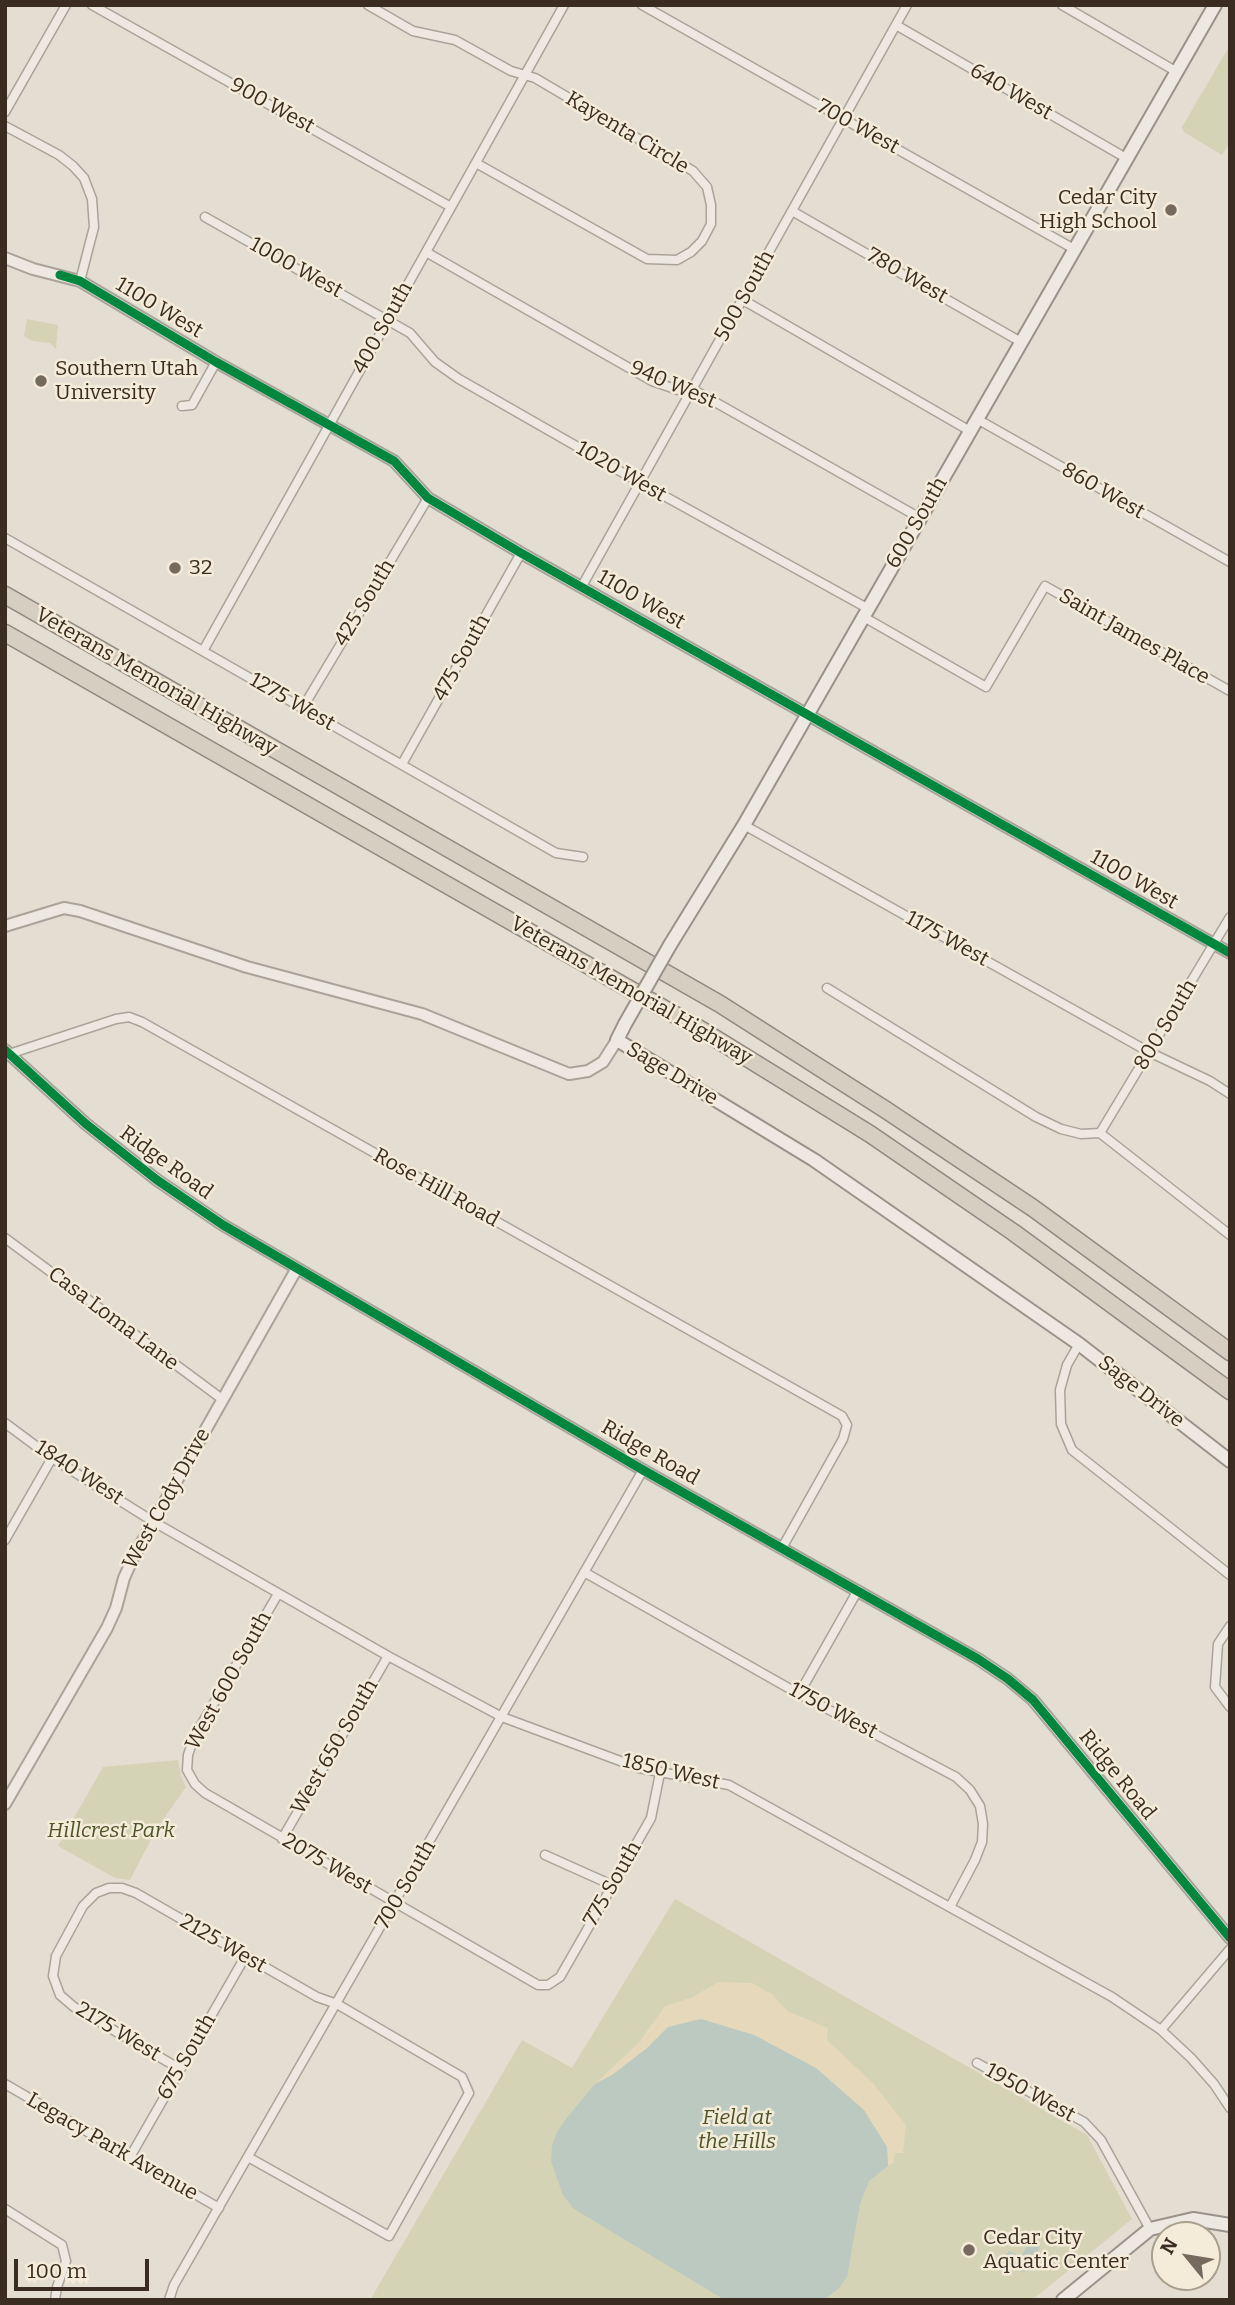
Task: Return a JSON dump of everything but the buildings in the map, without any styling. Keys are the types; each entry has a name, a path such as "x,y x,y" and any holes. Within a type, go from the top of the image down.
{"highway":[{"name":"Veterans Memorial Highway","path":"5,595 720,1004 1033,1208 1230,1352"},
{"name":"Veterans Memorial Highway","path":"5,633 717,1039 870,1134 1013,1232 1230,1391"}],"main road":[{"name":"600 South","path":"617,1040 670,945 744,825 1215,5"},
{"name":"Sage Drive","path":"617,1040 814,1160 1079,1344 1230,1461"},
{"path":"1063,2300 1150,2229 1193,2220 1230,2225"}],"street":[{"path":"5,112 66,5"},
{"name":"900 West","path":"92,5 451,207"},
{"name":"Kayenta Circle","path":"368,5 413,31 455,40 511,71 535,78 694,171 707,187 712,205 711,224 691,252 677,260 647,259 476,163"},
{"name":"400 South","path":"203,651 564,5"},
{"name":"700 West","path":"642,5 1074,249"},
{"name":"500 South","path":"582,586 907,5"},
{"path":"1062,5 1177,72"},
{"name":"640 West","path":"896,25 1126,159"},
{"path":"5,126 59,155 84,178 92,198 94,227 80,281"},
{"name":"780 West","path":"792,211 1021,342"},
{"name":"1000 West","path":"205,216 388,320"},
{"name":"940 West","path":"426,252 652,381 678,390 692,389 920,518"},
{"name":"1100 West","path":"5,258 33,269 80,281 216,362 394,460 428,498 1230,953"},
{"path":"743,299 971,431"},
{"name":"1020 West","path":"388,320 410,332 435,362 459,379 865,612"},
{"path":"181,406 192,405 216,362"},
{"name":"860 West","path":"977,419 1230,562"},
{"name":"425 South","path":"302,709 428,498"},
{"name":"1275 West","path":"5,538 556,853 583,857"},
{"name":"475 South","path":"402,764 521,552"},
{"name":"Saint James Place","path":"865,612 986,687 1045,586 1230,691"},
{"name":"1175 West","path":"744,825 1149,1052 1210,1081 1230,1094"},
{"name":"Sage Drive","path":"5,926 64,908 80,911 247,967 422,1014 569,1074 588,1071 603,1062 617,1040"},
{"name":"800 South","path":"1100,1133 1230,917"},
{"path":"827,988 1037,1117 1061,1129 1081,1134 1100,1133 1230,1235"},
{"name":"Rose Hill Road","path":"6,1053 117,1019 129,1017 142,1022 842,1416 847,1426 843,1439 782,1548"},
{"name":"Ridge Road","path":"6,1053 86,1124 158,1181 223,1225 296,1270 643,1470 858,1590 1008,1679 1033,1700 1230,1938"},
{"name":"Casa Loma Lane","path":"5,1238 222,1399"},
{"name":"West Cody Drive","path":"5,1804 107,1628 133,1558 296,1270"},
{"path":"1079,1344 1067,1365 1060,1390 1061,1424 1072,1450 1230,1575"},
{"name":"1840 West","path":"5,1423 52,1458 153,1522"},
{"path":"5,1540 52,1458"},
{"name":"700 South","path":"169,2300 174,2285 643,1470"},
{"name":"1850 West","path":"153,1522 388,1656 502,1717 639,1769 729,1785 1112,1997 1161,2030 1191,2058 1214,2084 1230,2108"},
{"name":"1750 West","path":"584,1572 799,1694 956,1777 970,1790 979,1806 983,1824 982,1842 975,1860 950,1906"},
{"path":"799,1694 858,1590"},
{"name":"West 600 South","path":"187,1770 188,1755 194,1737 278,1594"},
{"path":"1230,1626 1218,1644 1215,1687 1230,1707"},
{"name":"West 650 South","path":"282,1839 388,1656"},
{"name":"2075 West","path":"187,1770 195,1784 205,1793 282,1839 538,1985 548,1985"},
{"name":"775 South","path":"548,1985 560,1977 651,1818 660,1773"},
{"path":"545,1856 612,1885"},
{"name":"2125 West","path":"109,1888 122,1888 136,1893 317,1997 337,2004 462,2077 469,2093 389,2236 248,2157"},
{"name":"2175 West","path":"109,1888 96,1893 83,1906 56,1956 53,1976 60,1995 74,2007 180,2069"},
{"path":"1161,2030 1230,1949"},
{"name":"675 South","path":"130,2157 245,1956"},
{"name":"1950 West","path":"977,2063 1084,2122 1101,2140 1150,2229"},
{"name":"Legacy Park Avenue","path":"5,2084 219,2208"},
{"path":"5,2209 62,2245 66,2260 55,2300"}],"green space":[{"path":"1230,45 1230,142 1222,155 1184,132 1182,127"},
{"path":"27,319 58,325 56,349 50,343 32,341 24,336"},
{"name":"Hillcrest Park","path":"178,1760 186,1787 156,1830 130,1880 115,1878 58,1846 103,1767"},
{"name":"Field at the Hills","path":"675,1899 1087,2135 1132,2219 1032,2300 370,2300 522,2040 572,2068"}],"sand":[{"path":"718,1982 752,1983 772,1994 787,2011 828,2028 827,2040 872,2082 906,2125 903,2153 895,2153 894,2163 888,2166 887,2147 668,2027 646,2049 612,2075 595,2084 639,2042 665,2006 693,1997"}],"shaded area":[{"path":"701,2019 754,2035 816,2068 864,2110 887,2147 888,2166 869,2181 860,2204 847,2277 838,2289 824,2300 725,2300 574,2209 563,2195 551,2161 552,2146 558,2130 570,2114 595,2084 612,2075 646,2049 668,2027"},
{"path":"1030,2241 1040,2247 1024,2273 1002,2260 1009,2251 1021,2256"}],"cycle path":[{"path":"60,275 80,281 216,362 394,461 428,498 521,553 1230,953"},
{"path":"5,1050 86,1124 157,1180 223,1225 643,1470 978,1659 1008,1679 1033,1700 1230,1938"}],"place":[{"name":"Cedar City High School","path":"1171,210"},
{"name":"Southern Utah University","path":"41,381"},
{"name":"32","path":"175,568"},
{"name":"Cedar City Aquatic Center","path":"969,2250"}]}
